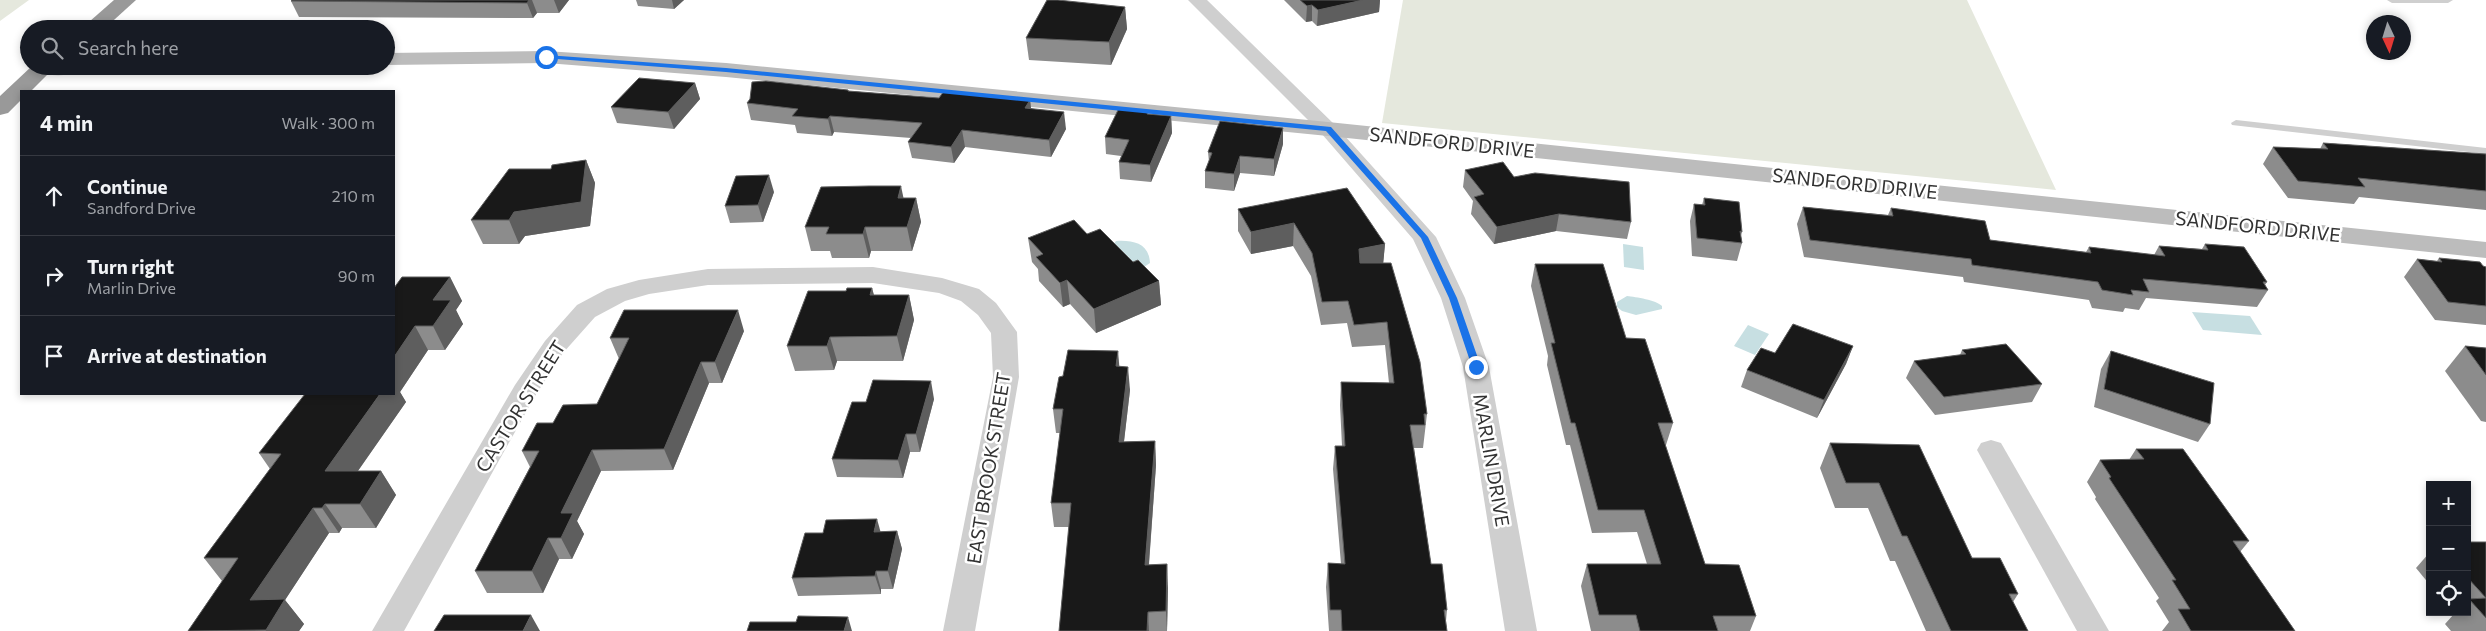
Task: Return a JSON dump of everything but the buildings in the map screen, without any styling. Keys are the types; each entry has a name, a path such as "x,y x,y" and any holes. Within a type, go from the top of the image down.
{"highway":[{"path":"102,20 126,0"},
{"path":"125,20 132,0"},
{"path":"0,108 35,75"}],"street":[{"name":"MARLIN DRIVE","path":"1197,0 1328,129 1424,237 1453,298 1476,367 1521,631"},
{"name":"SANDFORD DRIVE","path":"395,59 546,57 623,61 1328,129 2486,250"},
{"name":"CASTOR STREET","path":"388,631 524,392 554,347 586,311 608,299 648,286 708,277 873,275 942,286 970,295 987,309"},
{"name":"EAST BROOK STREET","path":"959,631 989,478 1006,377 1004,332 987,309"},
{"path":"1991,450 2093,631"}],"lane":[{"path":"2392,0 2448,0"},
{"path":"2236,124 2486,151"}],"shaded area":[{"path":"0,0 29,0 0,21"},
{"path":"1403,0 1967,0 2056,190 1382,123"}],"water":[{"path":"1116,241 1128,241 1139,244 1147,251 1150,263 1144,267 1129,264 1129,257 1112,246"},
{"path":"1623,244 1643,247 1644,270 1624,267"},
{"path":"1627,296 1655,302 1662,306 1662,309 1636,315 1622,311 1617,307 1617,302"},
{"path":"2192,312 2250,316 2262,335 2203,330"},
{"path":"1748,325 1769,334 1755,355 1734,346"}],"route":[{"path":"546,57 623,61 726,70 1328,129 1424,237 1453,298 1476,367"}]}
